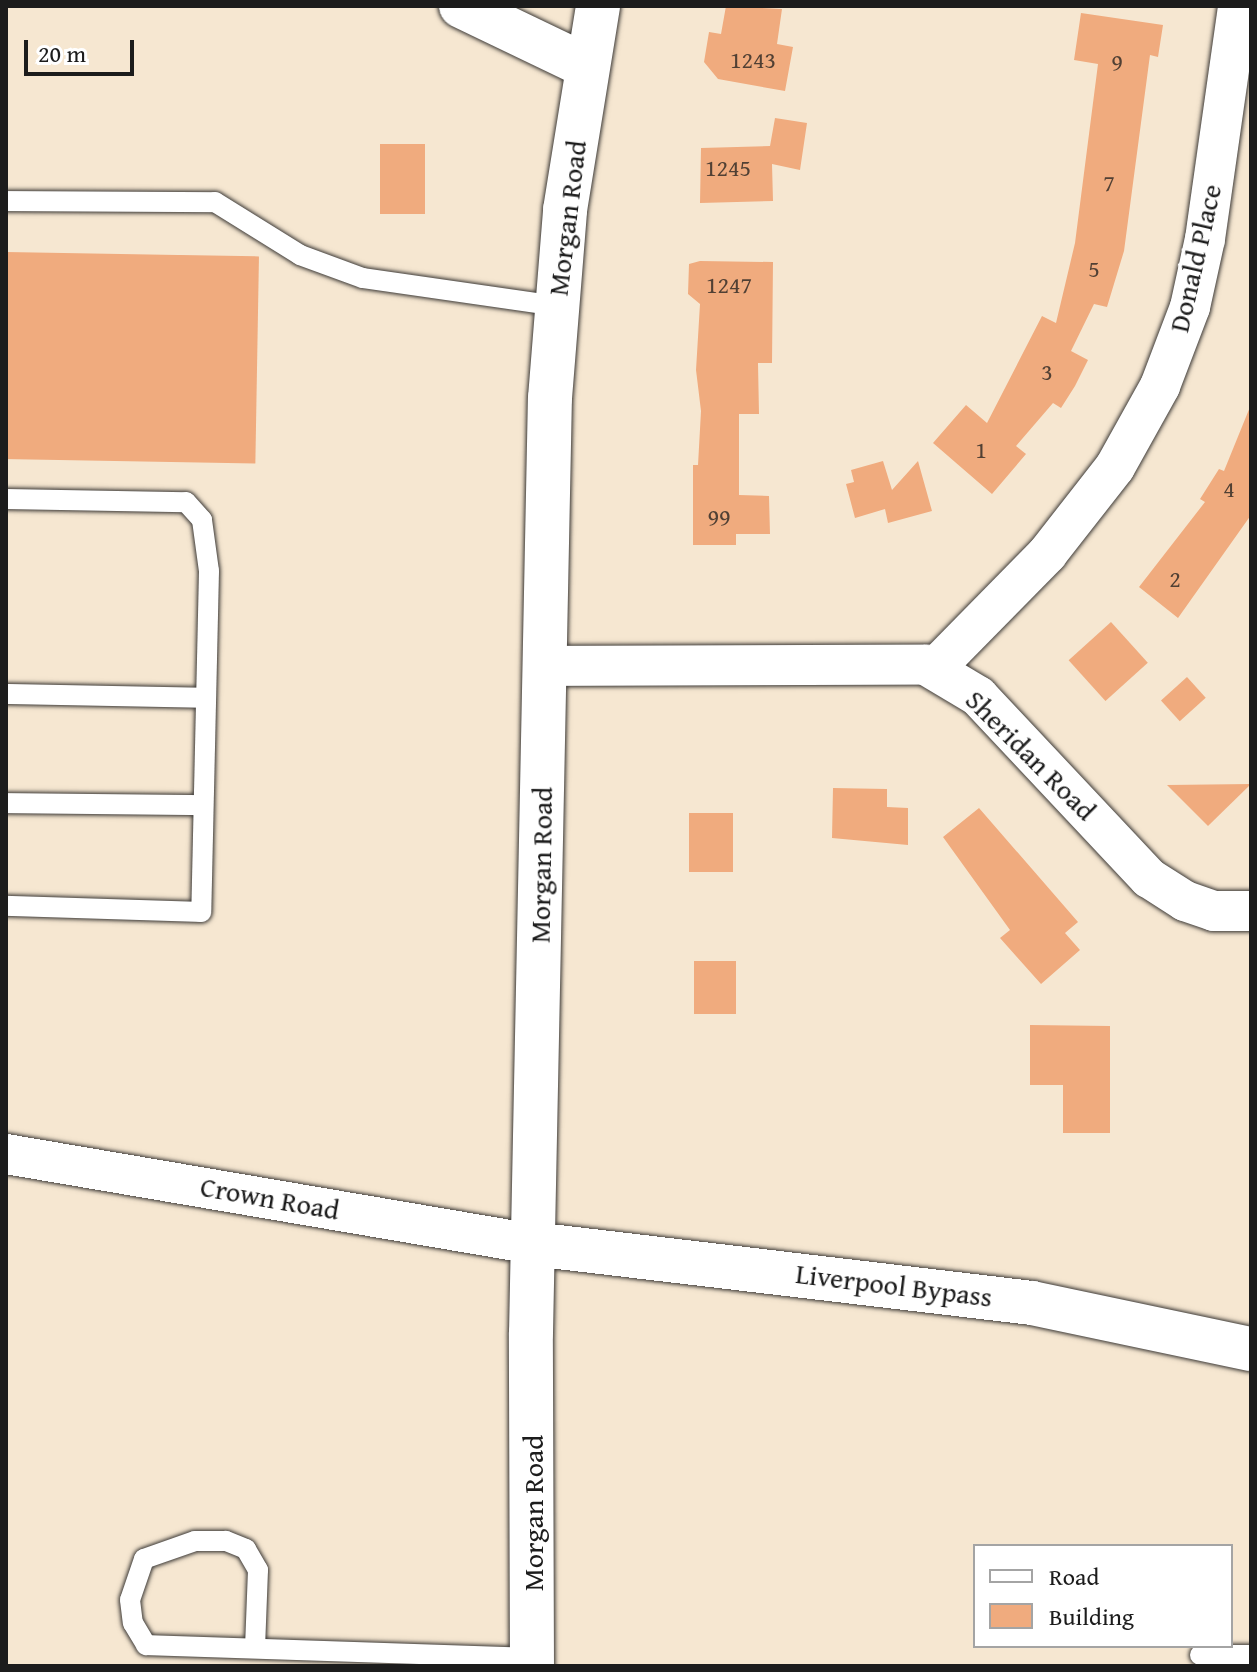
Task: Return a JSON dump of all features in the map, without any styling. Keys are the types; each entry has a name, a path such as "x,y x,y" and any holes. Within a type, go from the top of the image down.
{"street":[{"path":"461,6 586,66"},
{"name":"Morgan Road","path":"532,1662 533,1244 545,666 557,306 586,66 598,6"},
{"name":"Donald Place","path":"935,668 1047,554 1115,467 1160,386 1190,307 1241,64 1238,6"},
{"path":"545,666 935,668"},
{"name":"Sheridan Road","path":"935,668 978,696 1149,878 1185,901 1214,911 1251,911"},
{"name":"Crown Road","path":"6,1154 533,1244"},
{"name":"Liverpool Bypass","path":"533,1244 1032,1303 1251,1349"}],"lane":[{"path":"6,201 215,202 300,255 363,278 557,306"},
{"path":"6,499 186,502 202,520 209,571 201,912 6,906"},
{"path":"6,694 206,698"},
{"path":"6,803 203,805"},
{"path":"255,1648 258,1570 246,1549 226,1541 195,1541 144,1559 130,1600 133,1623 146,1645 532,1662"},
{"path":"1200,1655 1251,1655"}],"building":[{"path":"726,6 782,9 777,44 793,47 785,91 718,79 704,62 709,32 721,34"},
{"path":"1081,13 1163,25 1158,57 1150,55 1124,251 1107,307 1094,304 1071,351 1088,360 1075,386 1061,408 1053,403 1016,446 1026,454 992,494 933,443 966,405 987,423 1042,316 1056,323 1075,243 1098,64 1074,60"},
{"path":"775,118 807,123 800,170 772,164 773,201 700,203 701,148 770,146"},
{"path":"380,144 425,144 425,214 380,214"},
{"path":"6,252 259,256 255,463 6,459"},
{"path":"700,261 773,262 772,363 758,363 759,414 739,414 739,495 769,496 770,534 736,534 736,545 693,545 693,465 698,465 701,411 696,370 700,304 688,294 689,264"},
{"path":"1250,407 1251,515 1178,618 1139,587 1205,502 1200,499 1219,469 1224,471"},
{"path":"883,461 892,490 918,461 932,511 888,523 885,509 855,518 846,484 854,482 851,470"},
{"path":"1111,622 1148,663 1105,701 1069,660"},
{"path":"1187,677 1206,698 1180,721 1161,700"},
{"path":"1251,784 1208,826 1167,785"},
{"path":"833,788 887,789 887,807 908,808 908,845 832,838"},
{"path":"979,808 1078,922 1065,933 1080,950 1041,984 1000,938 1010,930 943,837"},
{"path":"689,813 733,813 733,872 689,872"},
{"path":"694,961 736,961 736,1014 694,1014"},
{"path":"1030,1025 1110,1026 1110,1133 1063,1133 1063,1085 1030,1085"}]}
